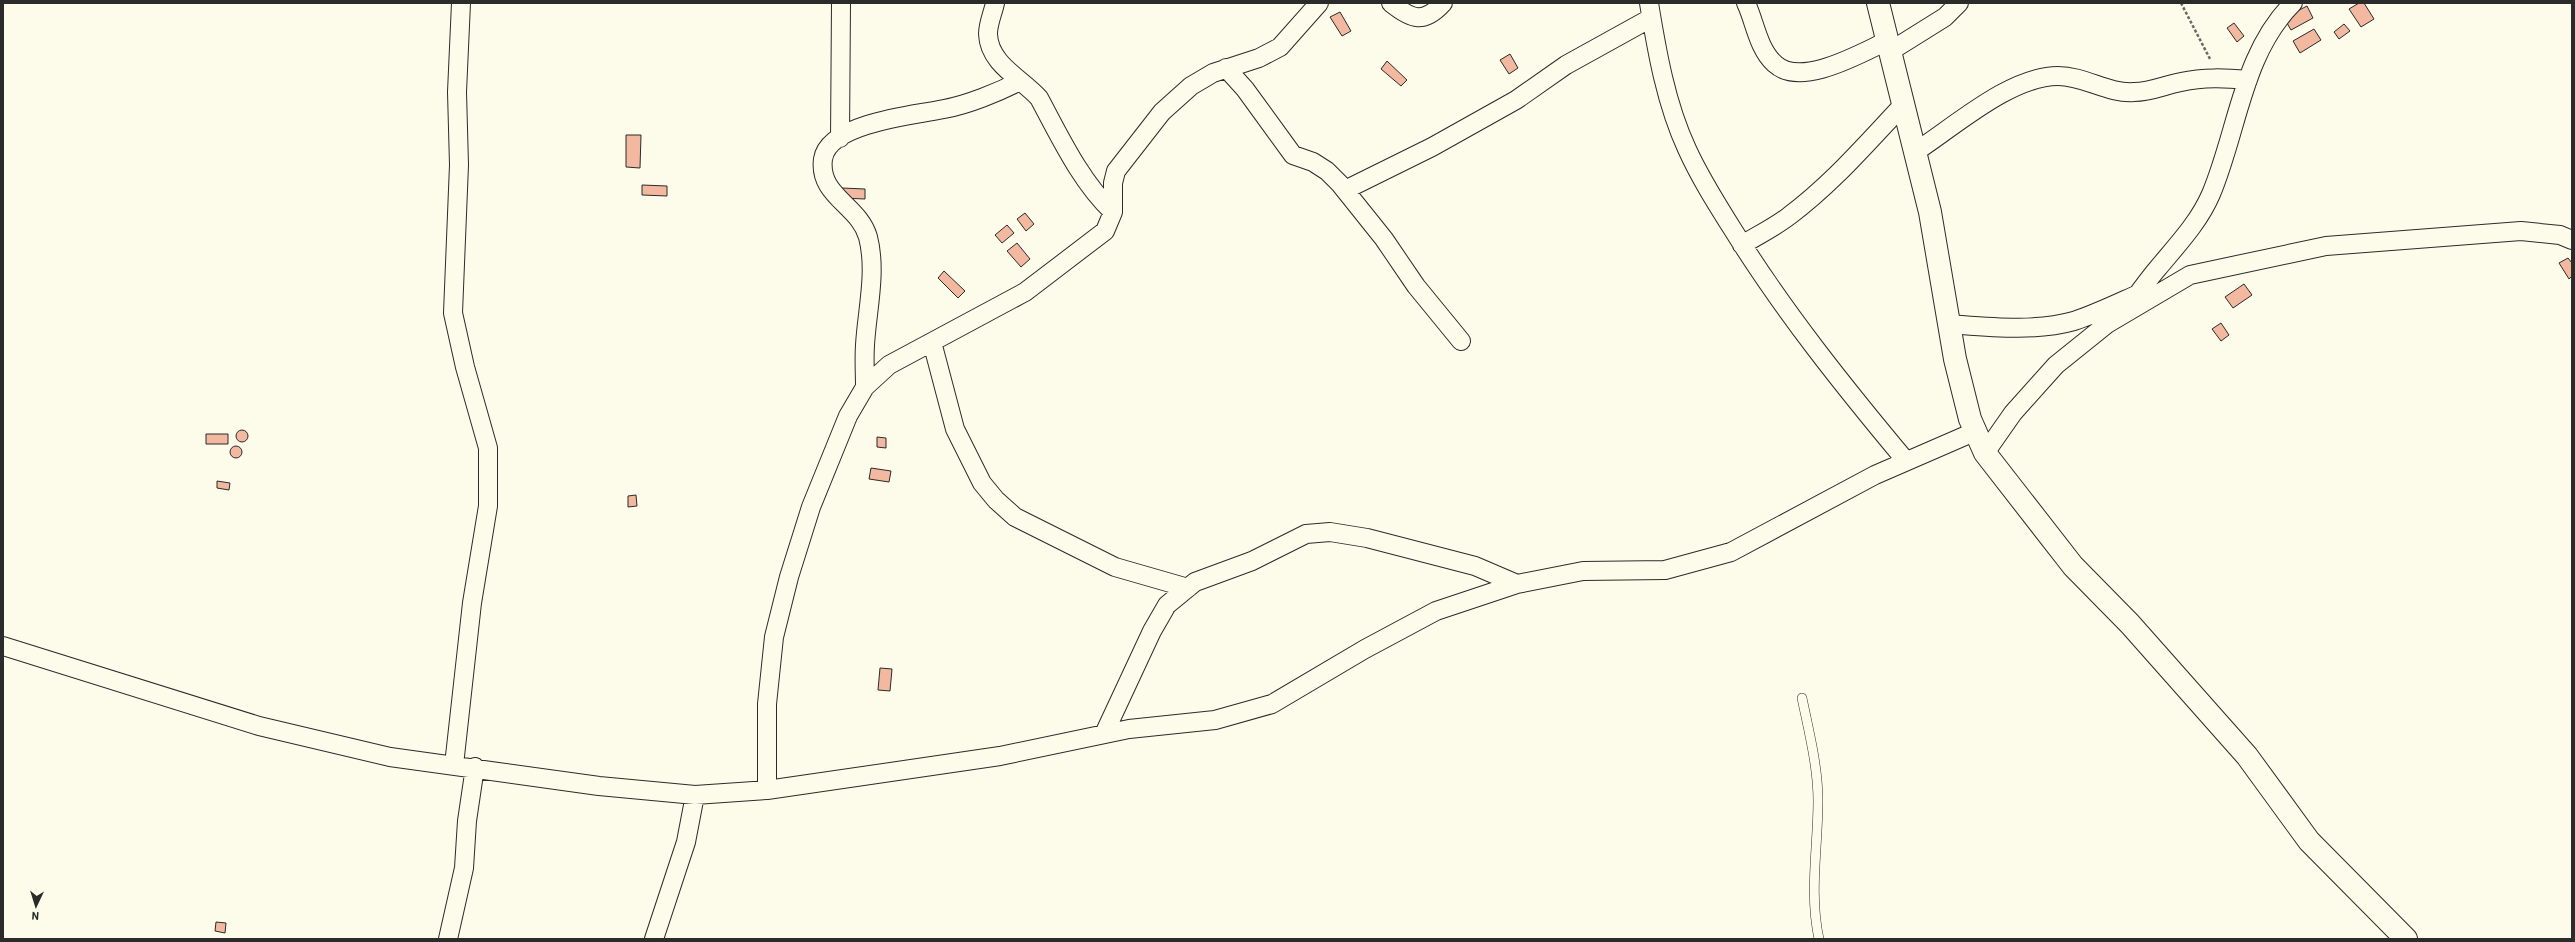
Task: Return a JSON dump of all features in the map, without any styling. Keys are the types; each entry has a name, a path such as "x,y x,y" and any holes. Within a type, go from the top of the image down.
{"street":[{"path":"454,765 471,611 488,506 488,448 465,367 453,313 459,165 457,92 461,3"},
{"path":"840,3 840,138"},
{"path":"995,3 988,33 990,44 1007,71 1039,98 1083,173 1102,201 1114,212"},
{"path":"767,790 767,704 774,637 789,577 811,508 848,416 865,387 889,365 1031,287 1106,231 1114,212 1113,183 1116,171 1162,112 1191,86 1226,68 1259,58 1280,47 1319,3"},
{"path":"1391,3 1402,13 1419,18 1432,15 1443,3"},
{"path":"1746,3 1758,35 1775,65 1794,72 1819,70 1888,46 1945,17 1959,3"},
{"path":"1878,3 1930,212 1955,359 1974,432 1985,453 2073,566 2130,624 2247,756 2309,841 2406,939"},
{"path":"2120,317 2192,229 2211,195 2228,148 2240,98 2276,19 2293,3"},
{"path":"1345,190 1432,147 1516,100 1650,10 1665,84 1687,149 1715,201 1742,245 1802,329 1906,461"},
{"path":"1226,68 1254,100 1293,156 1313,162 1327,171 1345,190 1384,239 1416,286 1461,341"},
{"path":"1915,152 1947,132 1973,112 2019,85 2034,80 2057,76 2082,79 2122,93 2159,89 2202,78 2221,77 2248,80"},
{"path":"865,387 865,345 872,255 867,235 852,212 827,186 824,177 823,158 826,148 846,133 867,125 960,105 1020,81"},
{"path":"1742,245 1788,216 1849,165 1903,105"},
{"path":"1985,453 2014,413 2056,365 2120,317 2190,276 2326,246 2521,231 2560,236 2572,240"},
{"path":"1949,324 1995,328 2040,327 2074,321 2137,295"},
{"path":"932,342 955,429 982,482 996,500 1015,517 1115,567 1188,588"},
{"path":"3,646 259,726 390,757 475,767 599,786 695,795 767,790 1000,756 1129,729 1215,720 1272,704 1365,649 1436,612 1517,584 1584,571 1665,570 1731,552 1906,461 1974,432"},
{"path":"1104,734 1152,631 1167,605 1195,582 1252,561 1306,534 1330,532 1367,538 1442,556 1475,566 1517,584"},
{"path":"448,939 464,868 467,821 475,767"},
{"path":"654,939 686,842 695,795"}],"lane":[{"path":"1802,698 1814,758 1818,801 1814,860 1816,927 1819,939"}],"path":[{"path":"2181,3 2202,46 2221,77"}],"building":[{"path":"2359,3 2364,3 2374,19 2361,27 2349,9"},
{"path":"2307,6 2313,18 2291,30 2284,18"},
{"path":"1340,12 1351,31 1342,36 1330,17"},
{"path":"2234,23 2244,36 2237,42 2227,28"},
{"path":"2344,24 2350,31 2339,39 2334,32"},
{"path":"2314,29 2321,40 2300,53 2293,41"},
{"path":"1510,54 1518,68 1509,74 1500,60"},
{"path":"1387,61 1407,80 1401,86 1381,69"},
{"path":"626,135 641,135 640,168 626,167"},
{"path":"642,185 667,186 667,196 642,195"},
{"path":"842,188 865,189 865,199 841,198"},
{"path":"1025,213 1034,224 1026,231 1017,219"},
{"path":"1007,225 1014,233 1002,243 995,235"},
{"path":"1017,243 1030,259 1021,267 1007,251"},
{"path":"2568,258 2572,263 2572,276 2569,279 2559,263"},
{"path":"944,271 965,291 958,298 938,278"},
{"path":"2244,284 2252,295 2233,308 2225,297"},
{"path":"2221,323 2229,335 2221,341 2212,329"},
{"path":"240,430 244,430 248,436 244,442 240,442 236,438 236,434"},
{"path":"206,434 228,434 228,444 206,444"},
{"path":"877,437 886,438 886,448 877,447"},
{"path":"236,446 240,448 242,452 240,456 236,458 232,456 230,452 232,448"},
{"path":"871,468 891,471 889,482 869,479"},
{"path":"217,481 230,483 229,490 217,488"},
{"path":"636,495 637,506 628,507 628,496"},
{"path":"880,668 892,669 890,691 878,690"},
{"path":"216,922 226,923 225,933 215,931"}]}
